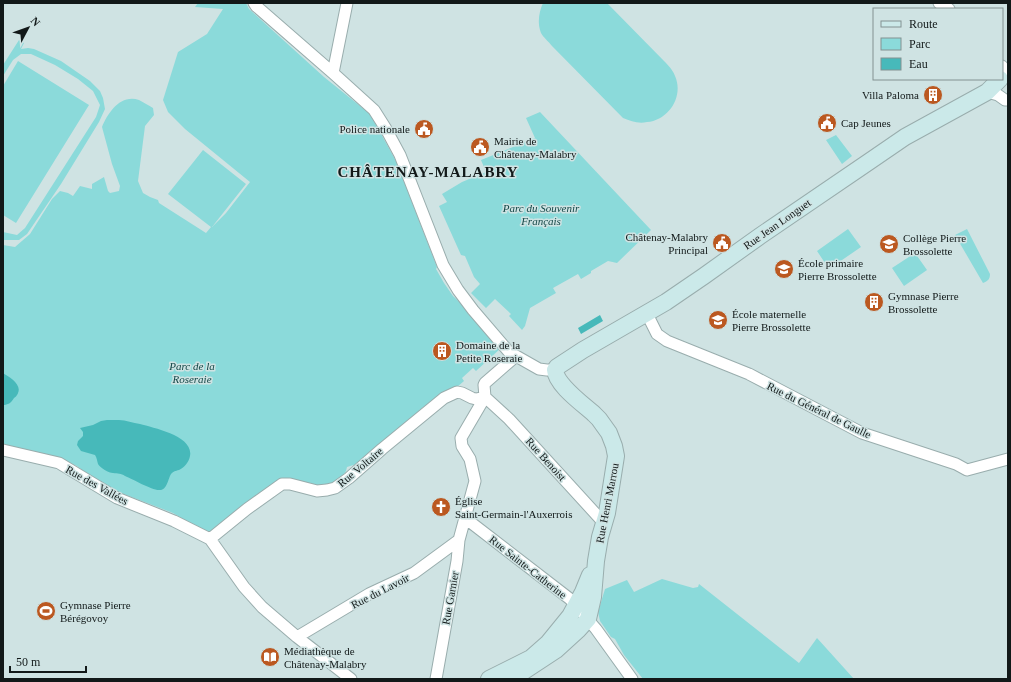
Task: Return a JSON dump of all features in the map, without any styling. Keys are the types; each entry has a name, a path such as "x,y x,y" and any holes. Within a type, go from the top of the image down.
{"street":[{"path":"254,3 374,110 400,156 443,264 458,290 473,310 508,352 539,369 555,370"},
{"path":"333,73 347,3"},
{"name":"Rue Jean Longuet","path":"555,370 566,361 647,314 905,137 987,92 998,80"},
{"path":"987,92 998,94 1005,100 1008,100"},
{"name":"Rue du Général de Gaulle","path":"647,314 657,334 667,341 749,374 862,433 956,464 967,470 1008,458"},
{"name":"Rue Garnier","path":"436,679 457,561 459,540 474,481 470,459 462,446 461,438 485,397 485,383 516,356"},
{"name":"Rue Henri Marrou","path":"512,679 556,650 580,629 588,619 593,597 600,537 608,509 616,456 609,433 599,419 562,384 555,373 555,370"},
{"name":"Rue Voltaire","path":"210,540 247,509 282,484 290,484 317,491 335,488 349,478 444,398 457,392 476,399 485,397"},
{"name":"Rue Benoist","path":"485,397 509,419 604,523"},
{"name":"Rue des Vallées","path":"3,450 59,463 117,498 174,521 210,540"},
{"name":"Rue Sainte-Catherine","path":"465,518 564,594 588,619 632,679"},
{"path":"210,540 244,587 262,606 344,678"},
{"name":"Rue du Lavoir","path":"297,637 369,594 414,573 459,540"},
{"name":"Rue Henri Marrou","path":"489,679 531,658 548,643 576,606 587,585 596,561"}],"green space":[{"name":"Parc de la Roseraie","path":"198,3 246,3 249,9 324,77 370,114 396,161 437,267 436,269 453,296 469,311 501,348 476,371 473,368 462,378 464,381 449,394 428,409 423,407 363,462 347,467 342,477 337,482 324,487 288,479 209,534 173,513 103,486 77,466 66,461 3,445 3,245 15,247 30,234 52,199 60,191 73,196 80,186 92,189 92,184 104,177 110,193 119,191 120,186 112,164 102,127 111,111 121,102 132,99 139,100 153,108 154,115 145,126 138,181 143,193 158,200 159,203 206,233 211,227 168,194 203,150 246,184 212,227 226,213 250,182 185,129 168,112 163,100 178,52 207,34 223,9 195,7"},
{"path":"543,3 607,3 673,72 678,91 673,106 662,117 644,123 623,118 542,35 539,21"},
{"path":"19,40 24,43 21,49 34,49 61,61 90,81 100,91 105,109 99,122 61,184 27,234 19,240 3,240 3,232 17,235 25,228 96,117 100,105 93,91 78,79 55,65 31,54 21,54 13,60 3,76 3,65"},
{"path":"18,61 89,105 16,223 3,215 3,86"},
{"name":"Parc du Souvenir Français","path":"540,112 651,230 617,263 608,261 581,279 578,274 553,288 556,293 530,308 525,326 522,330 509,316 511,314 495,299 486,308 471,293 480,284 474,277 465,256 461,255 439,206 447,202 442,194 462,182 486,172 481,160 535,138 526,118"},
{"path":"836,135 852,156 842,164 826,140"},
{"path":"848,229 861,247 829,269 817,251"},
{"path":"967,229 990,274 988,280 983,283 955,235"},
{"path":"915,253 927,270 904,286 892,268"},
{"path":"662,579 693,588 698,587 699,584 799,663 817,638 854,679 643,679 624,655 615,639 611,637 600,621 598,612 605,589 627,580 634,592"}],"water":[{"path":"600,315 603,321 581,334 578,328"},
{"path":"3,373 17,384 19,390 18,394 11,402 3,405"},
{"path":"107,420 127,421 172,434 186,443 190,449 189,460 183,468 171,474 166,487 162,490 151,488 122,474 111,473 99,466 95,455 81,451 77,445 78,441 83,436 83,432 80,428"}],"place":[{"name":"Villa Paloma","path":"933,95"},
{"name":"Cap Jeunes","path":"827,123"},
{"name":"Police nationale","path":"424,129"},
{"name":"Mairie de Châtenay-Malabry","path":"480,147"},
{"name":"Châtenay-Malabry Principal","path":"722,243"},
{"name":"Collège Pierre Brossolette","path":"889,244"},
{"name":"École primaire Pierre Brossolette","path":"784,269"},
{"name":"Gymnase Pierre Brossolette","path":"874,302"},
{"name":"École maternelle Pierre Brossolette","path":"718,320"},
{"name":"Domaine de la Petite Roseraie","path":"442,351"},
{"name":"Église Saint-Germain-l'Auxerrois","path":"441,507"},
{"name":"Gymnase Pierre Bérégovoy","path":"46,611"},
{"name":"Médiathèque de Châtenay-Malabry","path":"270,657"}],"district":[{"name":"CHÂTENAY-MALABRY","path":"428,172"}]}
